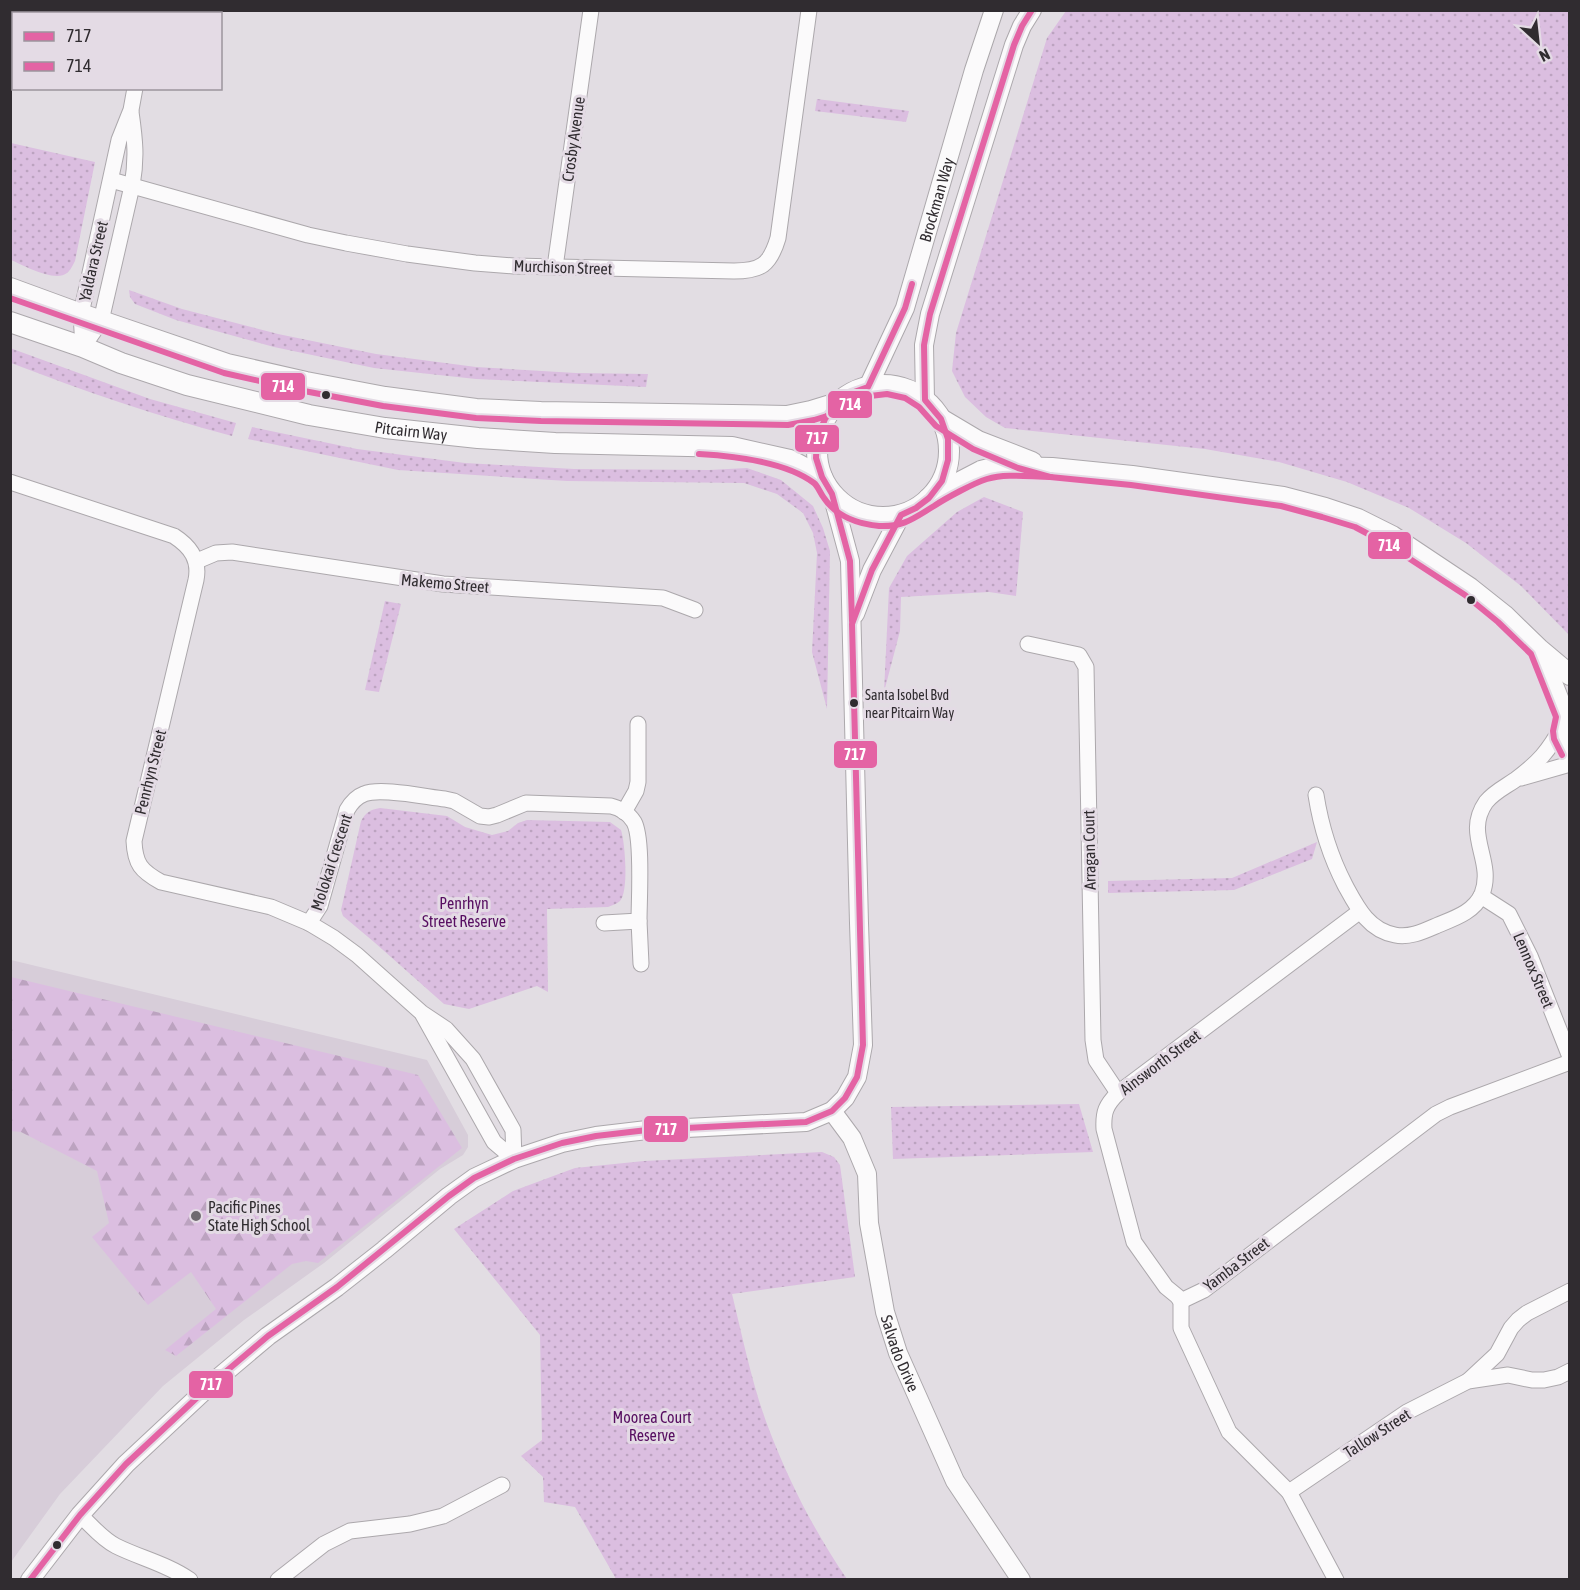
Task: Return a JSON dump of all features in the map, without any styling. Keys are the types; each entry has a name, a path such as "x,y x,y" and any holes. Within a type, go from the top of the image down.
{"main road":[{"name":"Pitcairn Way","path":"10,288 227,364 385,397 476,409 787,416 837,403"},
{"name":"Pitcairn Way","path":"10,322 187,385 309,415 386,428 478,438 555,443 732,447 790,460 822,477"},
{"path":"929,498 942,480 948,460 948,439 934,409 925,400 908,390 888,385 868,387 851,393 837,403 825,419 818,438 816,458 822,477 832,494 846,507 864,515 882,517 901,514 916,508 929,498 981,471 997,467 1052,468 1132,476 1282,497 1358,519 1392,536 1470,588 1504,615 1569,675"},
{"path":"940,419 978,441 1020,459 1052,468"},
{"path":"1539,649 1565,716 1563,738 1569,750"}],"street":[{"name":"Crosby Avenue","path":"555,267 591,10"},
{"name":"Murchison Street","path":"111,180 309,235 378,249 475,263 744,271 758,268 769,260 778,238 809,10"},
{"name":"Brockman Way","path":"868,387 905,308 974,70 994,10"},
{"name":"Brockman Way","path":"925,400 924,345 930,314 1014,45 1032,10"},
{"name":"Yaldara Street","path":"83,347 81,314 120,140 131,110 135,90"},
{"name":"Yaldara Street","path":"83,347 101,321 132,186 136,165 131,110"},
{"path":"10,482 174,536 191,550 197,561"},
{"path":"30,1580 80,1515 126,1464 217,1379 268,1336 346,1280 474,1178 514,1159 562,1143 647,1130 806,1122 832,1111 845,1098 857,1077 863,1045 850,561 832,494"},
{"path":"852,624 872,570 901,514"},
{"name":"Makemo Street","path":"197,561 216,553 232,552 443,584 663,598 694,610"},
{"name":"Penrhyn Street","path":"197,561 196,580 134,841 136,860 148,875 161,882 271,907 309,923 357,955 422,1012 446,1029 472,1059 513,1130 514,1159"},
{"name":"Arragan Court","path":"1028,644 1079,655 1086,667 1093,1040 1096,1060 1118,1093"},
{"path":"1316,795 1319,818 1327,845 1359,912 1373,926 1382,931 1394,935 1416,934 1461,916 1472,908 1481,896 1486,880 1486,868 1478,841 1479,816 1486,802 1497,791 1515,780 1545,754 1551,747 1565,716"},
{"path":"638,724 638,782 624,812 634,823 639,836 641,964"},
{"path":"1515,780 1569,764"},
{"name":"Molokai Crescent","path":"309,923 320,906 347,810 351,804 365,794 389,792 445,799 454,801 480,816 497,815 526,803 611,806 624,812"},
{"name":"Lennox Street","path":"1481,896 1509,914 1530,957 1569,1057"},
{"name":"Ainsworth Street","path":"1181,1301 1166,1287 1134,1242 1104,1122 1103,1115 1106,1108 1118,1093 1359,912"},
{"path":"604,922 639,921"},
{"name":"Penrhyn Street","path":"422,1012 494,1142 514,1159"},
{"name":"Yamba Street","path":"1181,1301 1204,1290 1436,1114 1569,1062"},
{"name":"Salvado Drive","path":"832,1111 852,1138 867,1174 869,1223 885,1312 898,1353 955,1481 1021,1580"},
{"name":"Tallow Street","path":"1289,1492 1407,1412 1468,1381 1497,1354 1518,1320 1527,1313 1569,1292"},
{"path":"1181,1301 1181,1328 1229,1432 1289,1492 1336,1580"},
{"name":"Tallow Street","path":"1468,1381 1508,1375 1544,1380 1558,1377 1569,1371"},
{"path":"278,1580 324,1544 350,1531 410,1524 443,1516 502,1485"},
{"path":"80,1515 115,1545 178,1571 190,1580"}],"shaded area":[{"name":"Pacific Pines State High School","path":"11,960 427,1060 468,1135 468,1147 463,1155 440,1169 324,1263 244,1320 163,1386 60,1494 11,1562"}],"green space":[{"path":"1066,11 1569,11 1569,635 1521,586 1466,543 1409,508 1347,482 1279,462 1205,449 1005,428 986,417 965,397 952,371 956,333 1047,38"},
{"path":"817,99 909,111 906,122 815,111"},
{"path":"11,143 95,162 75,261 68,272 62,276 47,275 11,260"},
{"path":"129,290 182,309 278,334 376,354 476,367 576,373 648,374 646,387 476,379 374,368 274,347 176,320 135,304 130,297"},
{"path":"10,348 150,399 236,423 232,436 120,403 11,363"},
{"path":"252,427 357,449 465,463 574,469 747,468 781,480 813,506 830,551 827,709 812,652 817,553 813,533 803,513 777,494 744,483 567,481 398,470 248,439"},
{"path":"984,497 1023,512 1016,596 989,592 901,597 900,631 884,692 889,588 907,556 957,512"},
{"path":"385,601 401,604 379,692 365,690"},
{"name":"Penrhyn Street Reserve","path":"380,808 447,816 465,827 492,835 508,831 518,823 527,820 610,822 621,830 625,855 623,896 619,902 608,907 547,909 548,992 537,986 469,1009 444,1004 343,916 341,910 361,821 369,812"},
{"path":"1317,842 1312,859 1234,890 1108,893 1108,881 1232,878"},
{"name":"Pacific Pines State High School","path":"11,977 418,1075 462,1148 318,1263 306,1261 292,1264 176,1356 165,1350 216,1309 191,1272 148,1305 92,1237 109,1223 97,1171 21,1132 11,1131"},
{"path":"1079,1104 1093,1152 893,1159 891,1107"},
{"name":"Moorea Court Reserve","path":"822,1152 834,1157 840,1165 855,1277 732,1294 758,1399 778,1451 814,1526 847,1579 616,1579 575,1507 544,1502 543,1477 521,1456 542,1440 540,1335 454,1229 513,1191 575,1168 644,1161"}],"transit line":[{"name":"717","path":"30,1580 80,1515 126,1464 217,1379 268,1336 337,1287 474,1178 514,1159 562,1143 647,1130 806,1122 832,1111 845,1098 857,1077 863,1045 852,624 872,570 901,515 916,508 929,498 942,481 948,460 948,439 941,419 925,400 924,345 930,314 1014,45 1032,10"},
{"name":"717","path":"852,621 850,561 832,494 822,477 816,458 817,438 825,419 837,403 851,393 868,387 905,308 912,284"},
{"name":"714","path":"10,298 224,373 383,406 476,418 788,425 840,412 855,401 870,396 887,394 905,398 919,407 936,426 973,449 1018,468 1050,477 1131,485 1281,506 1322,517 1355,527 1387,544 1465,595 1498,622 1531,654 1556,717 1554,739 1562,755"},
{"name":"714","path":"699,454 759,461 789,470 814,483 829,504 841,514 856,521 879,526 908,521 953,495 987,479 1011,476 1051,477"}],"place":[{"name":"Santa Isobel Bvd near Pitcairn Way","path":"854,703"},
{"name":"Pacific Pines State High School","path":"196,1216"}]}
